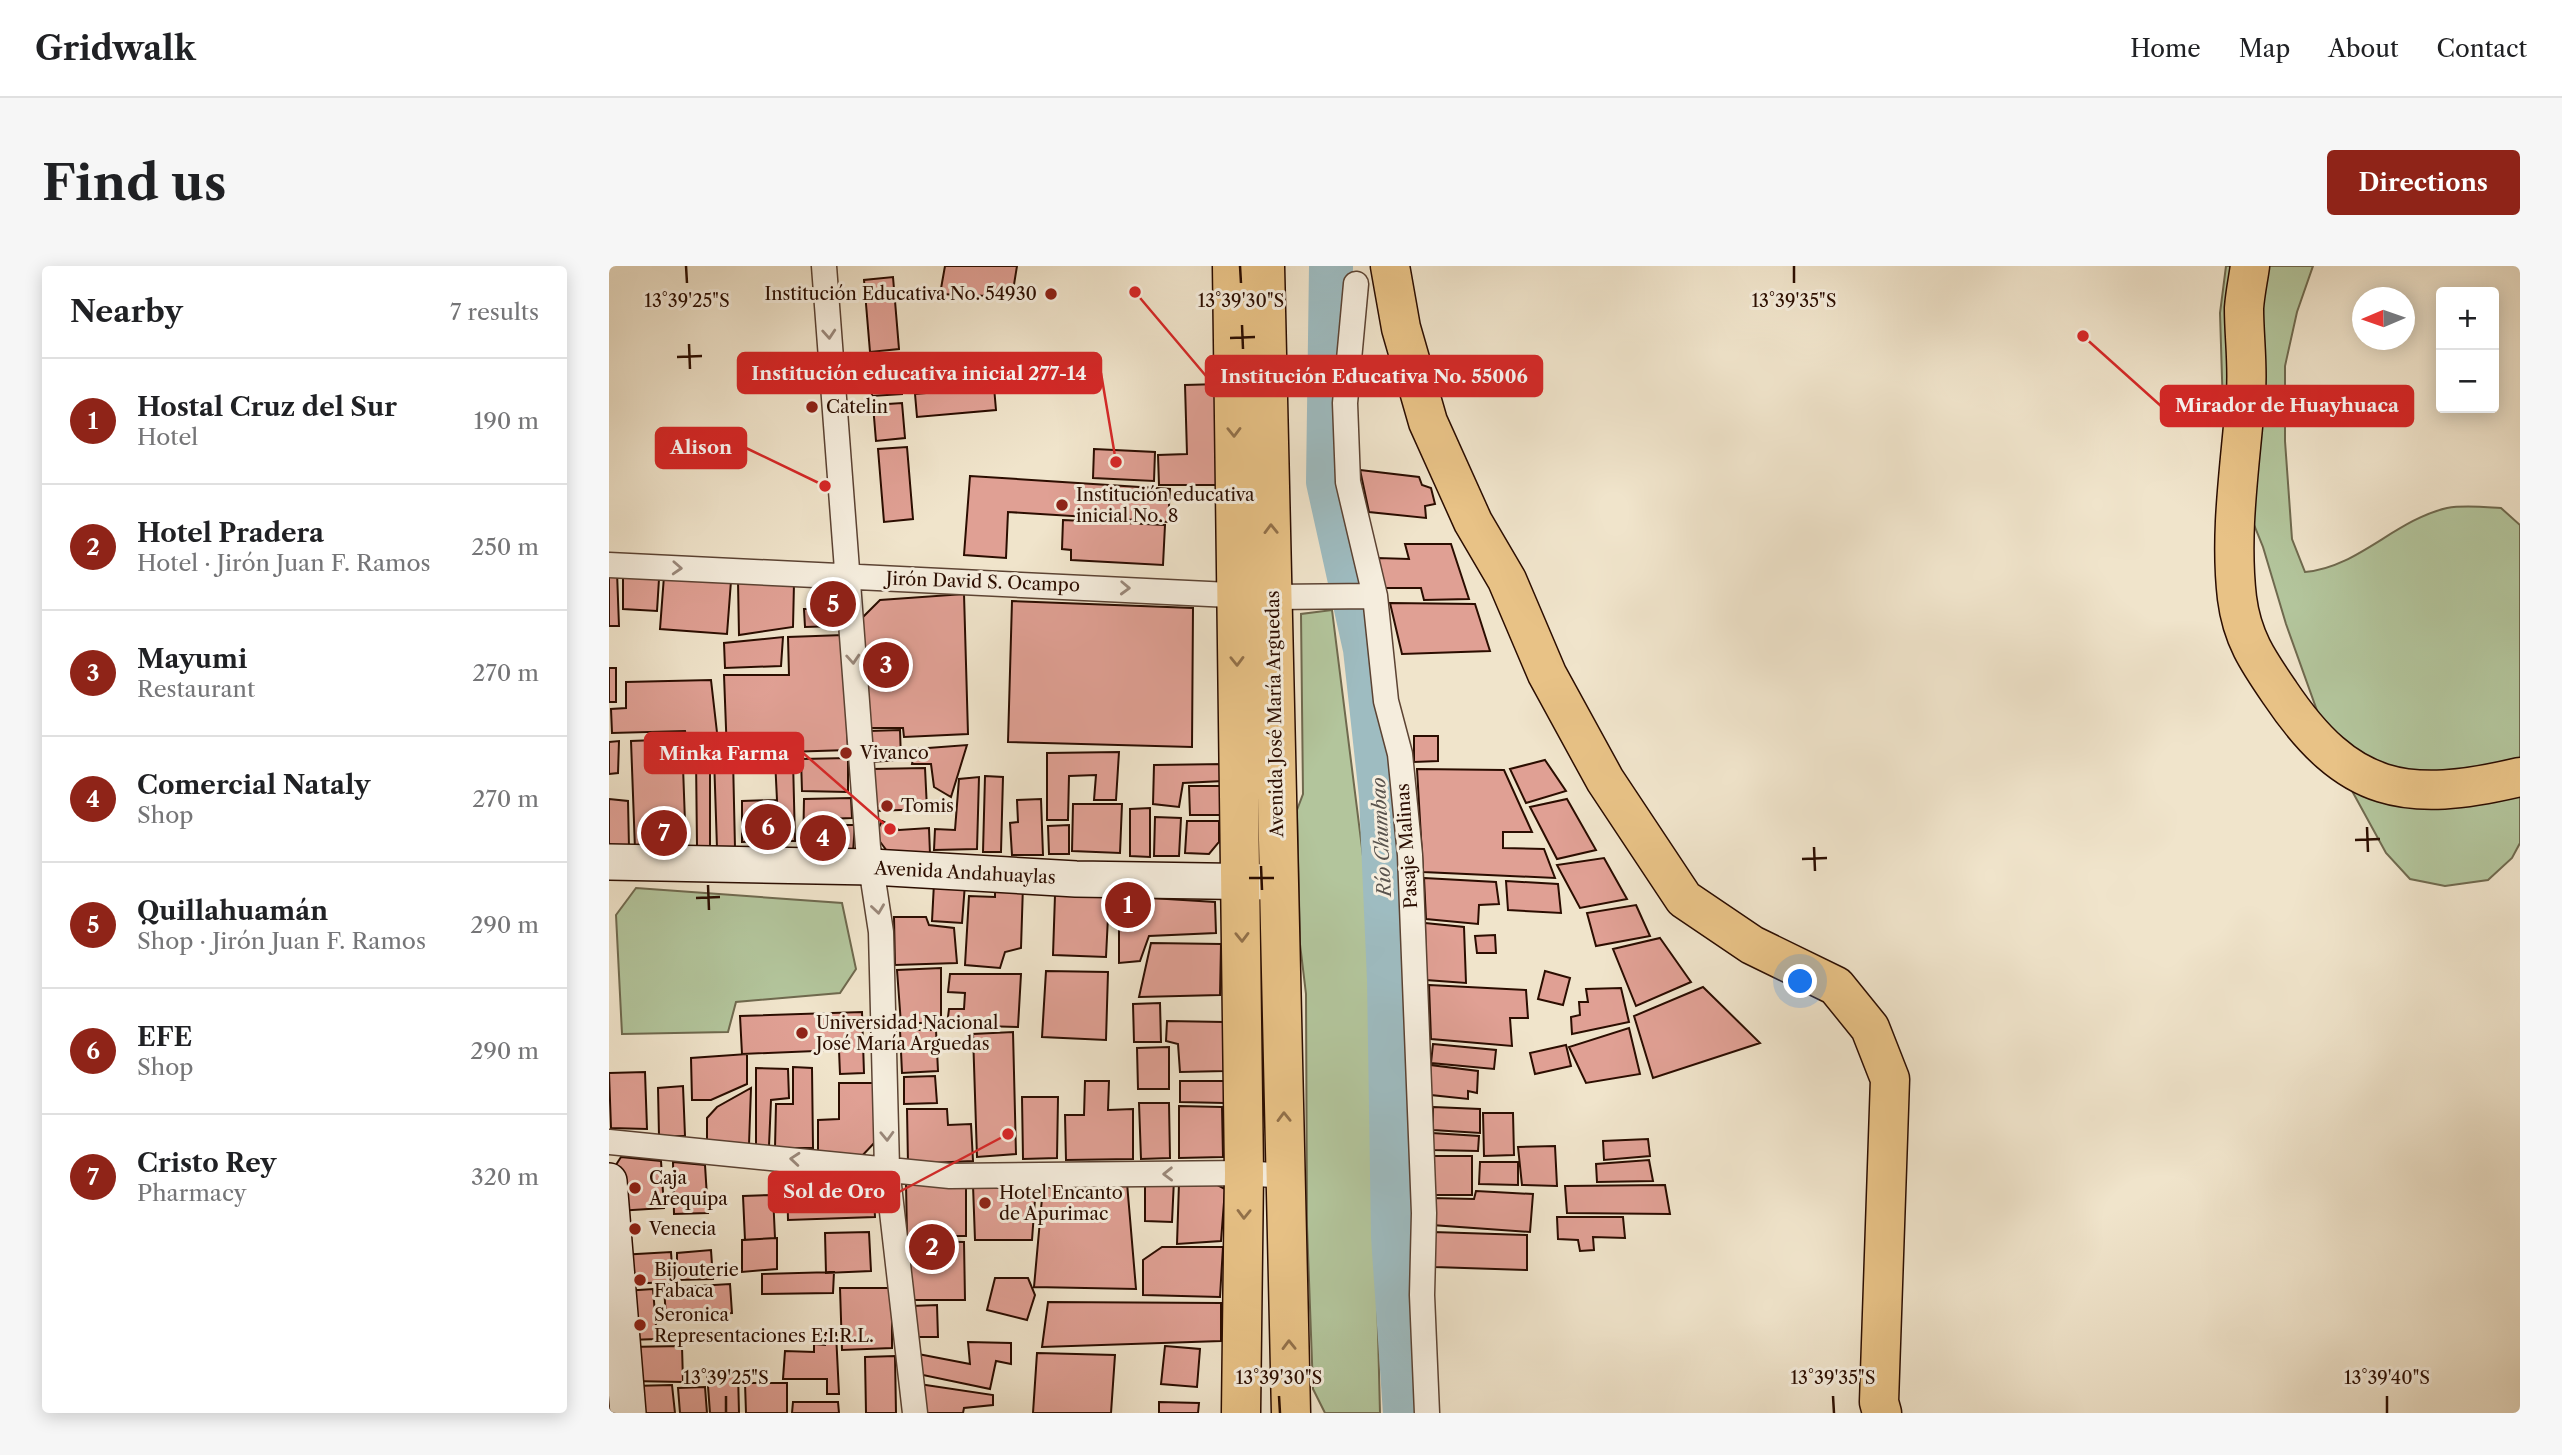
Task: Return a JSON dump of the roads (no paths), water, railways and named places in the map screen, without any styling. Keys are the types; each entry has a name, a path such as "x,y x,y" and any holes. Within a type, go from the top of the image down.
{"highway":[{"name":"Avenida José María Arguedas","path":"1233,266 1254,595 1273,752 1279,882 1291,1413"},
{"name":"Avenida José María Arguedas","path":"1241,1413 1244,1173 1241,880 1265,266"},
{"path":"1390,266 1401,328 1428,422 1473,522 1507,580 1547,674 1605,780 1684,899 1752,945 1836,986 1870,1028 1890,1079 1879,1402 1882,1413"},
{"path":"2250,266 2244,306 2246,389 2235,513 2237,598 2248,646 2299,723 2341,765 2381,785 2431,791 2469,789 2520,778"}],"street":[{"path":"824,266 868,847 881,932 887,1168 915,1413"},
{"name":"Pasaje Malinas","path":"1356,284 1345,403 1348,482 1372,596 1386,701 1399,754 1410,855 1424,1213 1422,1295 1427,1413"},
{"name":"Jirón David S. Ocampo","path":"609,565 1254,595 1372,596"},
{"name":"Avenida Andahuaylas","path":"609,862 873,867 1076,880 1279,882"},
{"path":"609,1142 950,1176 1244,1173 1286,1176"},
{"path":"609,1181 628,1413"}],"waterway":[{"name":"Río Chumbao","path":"1331,266 1328,482 1365,649 1381,796 1389,980 1393,1236 1405,1413"}],"place":[{"name":"Institución Educativa No. 55006","path":"1135,292"},
{"name":"Institución Educativa No. 54930","path":"1051,294"},
{"name":"Mirador de Huayhuaca","path":"2083,336"},
{"name":"Catelin","path":"812,407"},
{"name":"Institución educativa inicial 277-14","path":"1116,462"},
{"name":"Alison","path":"825,486"},
{"name":"Institución educativa inicial No. 8","path":"1062,505"},
{"name":"Quillahuamán","path":"833,604"},
{"name":"Mayumi","path":"886,665"},
{"name":"Vivanco","path":"846,753"},
{"name":"Tomis","path":"887,806"},
{"name":"EFE","path":"768,827"},
{"name":"Minka Farma","path":"890,829"},
{"name":"Cristo Rey","path":"664,833"},
{"name":"Comercial Nataly","path":"823,838"},
{"name":"Hostal Cruz del Sur","path":"1128,905"},
{"name":"Universidad Nacional José María Arguedas","path":"802,1033"},
{"name":"Sol de Oro","path":"1008,1134"},
{"name":"Caja Arequipa","path":"635,1188"},
{"name":"Hotel Encanto de Apurimac","path":"985,1203"},
{"name":"Venecia","path":"635,1229"},
{"name":"Hotel Pradera","path":"932,1247"},
{"name":"Bijouterie Fabaca","path":"640,1280"},
{"name":"Seronica Representaciones E.I.R.L.","path":"640,1325"}]}
